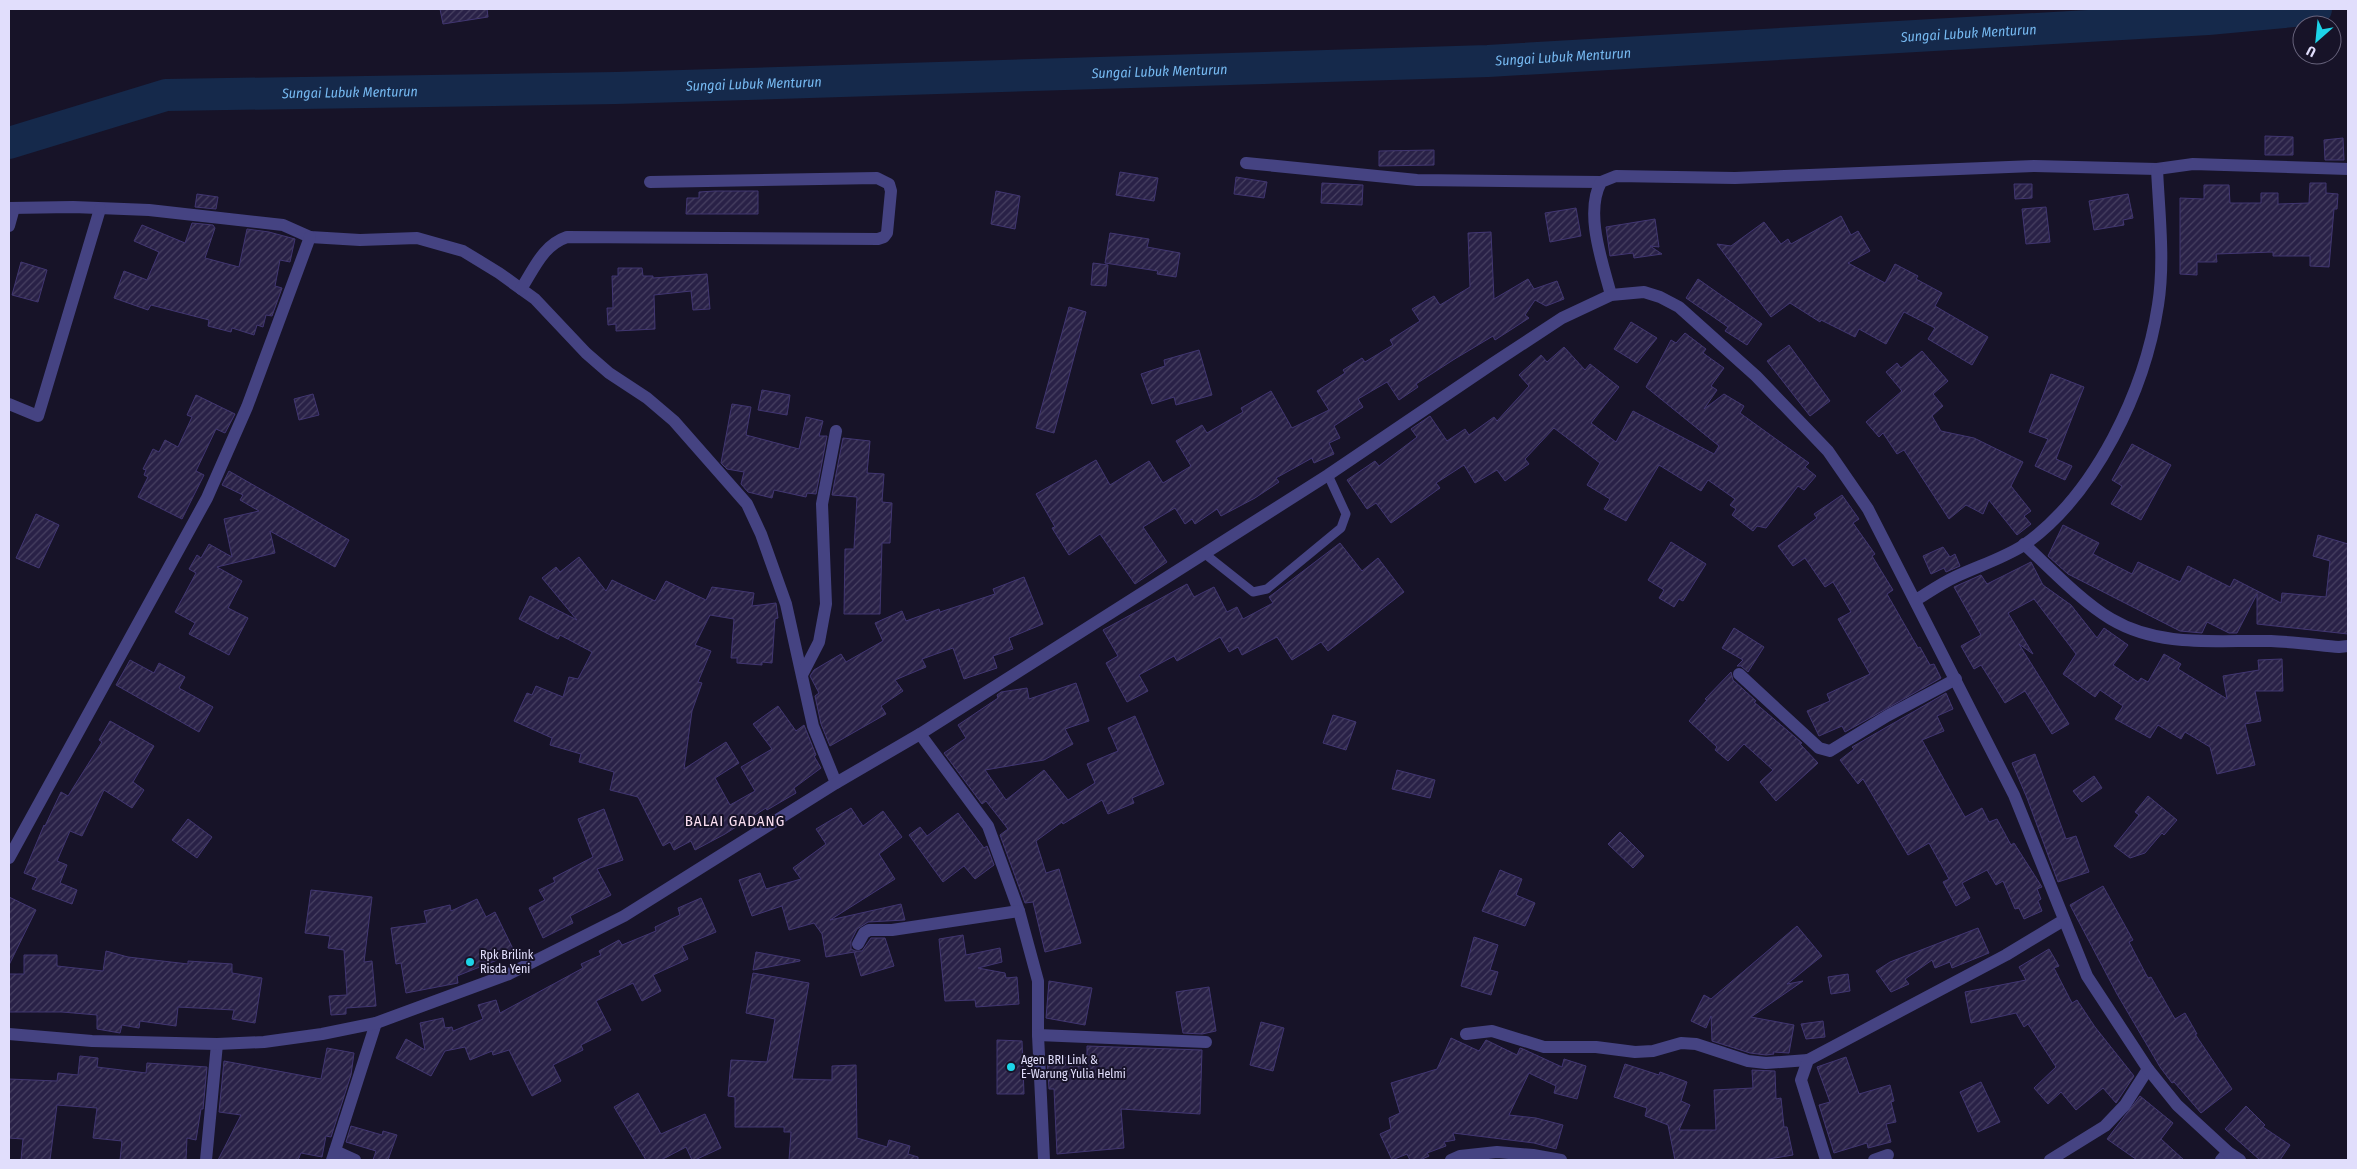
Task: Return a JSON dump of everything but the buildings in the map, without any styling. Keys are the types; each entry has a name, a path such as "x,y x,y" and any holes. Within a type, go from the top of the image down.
{"street":[{"path":"1246,163 1417,180 1601,182 1616,176 1735,178 2034,166 2157,169 2193,164 2348,169"},
{"path":"1916,600 1955,577 1992,562 2024,544 2057,515 2104,455 2123,417 2143,367 2158,304 2160,249 2157,169"},
{"path":"521,289 549,246 556,240 567,237 878,239 884,237 887,233 891,191 889,184 877,178 650,182"},
{"path":"1601,182 1595,202 1596,230 1598,248 1611,295"},
{"path":"9,226 11,208 149,210 283,225 310,237 360,240 417,238 436,241 463,250 521,289 535,299 586,354 609,373 647,398 674,421 747,504 761,534 786,604 803,673 813,726 836,783"},
{"path":"9,404 38,416 100,209"},
{"path":"9,858 207,498 247,407 310,237"},
{"path":"9,1034 92,1041 217,1044 264,1042 322,1034 376,1023 509,974 624,916 836,783 920,734 1328,475 1562,318 1611,295 1644,292 1660,297 1678,307 1756,376 1828,451 1868,509 2014,795 2087,976 2148,1069 2177,1105 2224,1156 2240,1160"},
{"path":"803,673 819,642 826,604 822,504 836,431"},
{"path":"2024,544 2071,587 2110,618 2139,632 2186,642 2273,641 2339,647 2348,646"},
{"path":"1739,674 1819,748 1830,751 1887,716 1956,679"},
{"path":"920,734 988,826 1019,911 1038,981 1038,1035 1044,1160"},
{"path":"858,944 864,932 869,930 892,930 1019,911"},
{"path":"1466,1034 1492,1031 1544,1047 1596,1047 1636,1052 1653,1051 1681,1043 1696,1044 1748,1061 1766,1063 1808,1060 2006,954 2064,920"},
{"path":"355,1160 333,1156 376,1023"},
{"path":"1038,1035 1206,1042"},
{"path":"206,1160 217,1044"},
{"path":"1808,1060 1801,1080 1826,1160"},
{"path":"2050,1160 2105,1126 2125,1105 2148,1069"},
{"path":"1450,1160 1460,1156 1473,1158 1497,1152 1561,1160"},
{"path":"1874,1160 1888,1155"}],"lane":[{"path":"1205,554 1253,592 1267,589 1341,528 1345,521 1346,514 1328,475"}],"waterway":[{"name":"Sungai Lubuk Menturun","path":"9,143 166,95 616,88 1488,61 2208,19 2316,9"}],"place":[{"name":"Rpk Brilink Risda Yeni","path":"470,962"},
{"name":"Agen BRI Link & E-Warung Yulia Helmi","path":"1011,1067"}],"district":[{"name":"BALAI GADANG","path":"735,821"}]}
